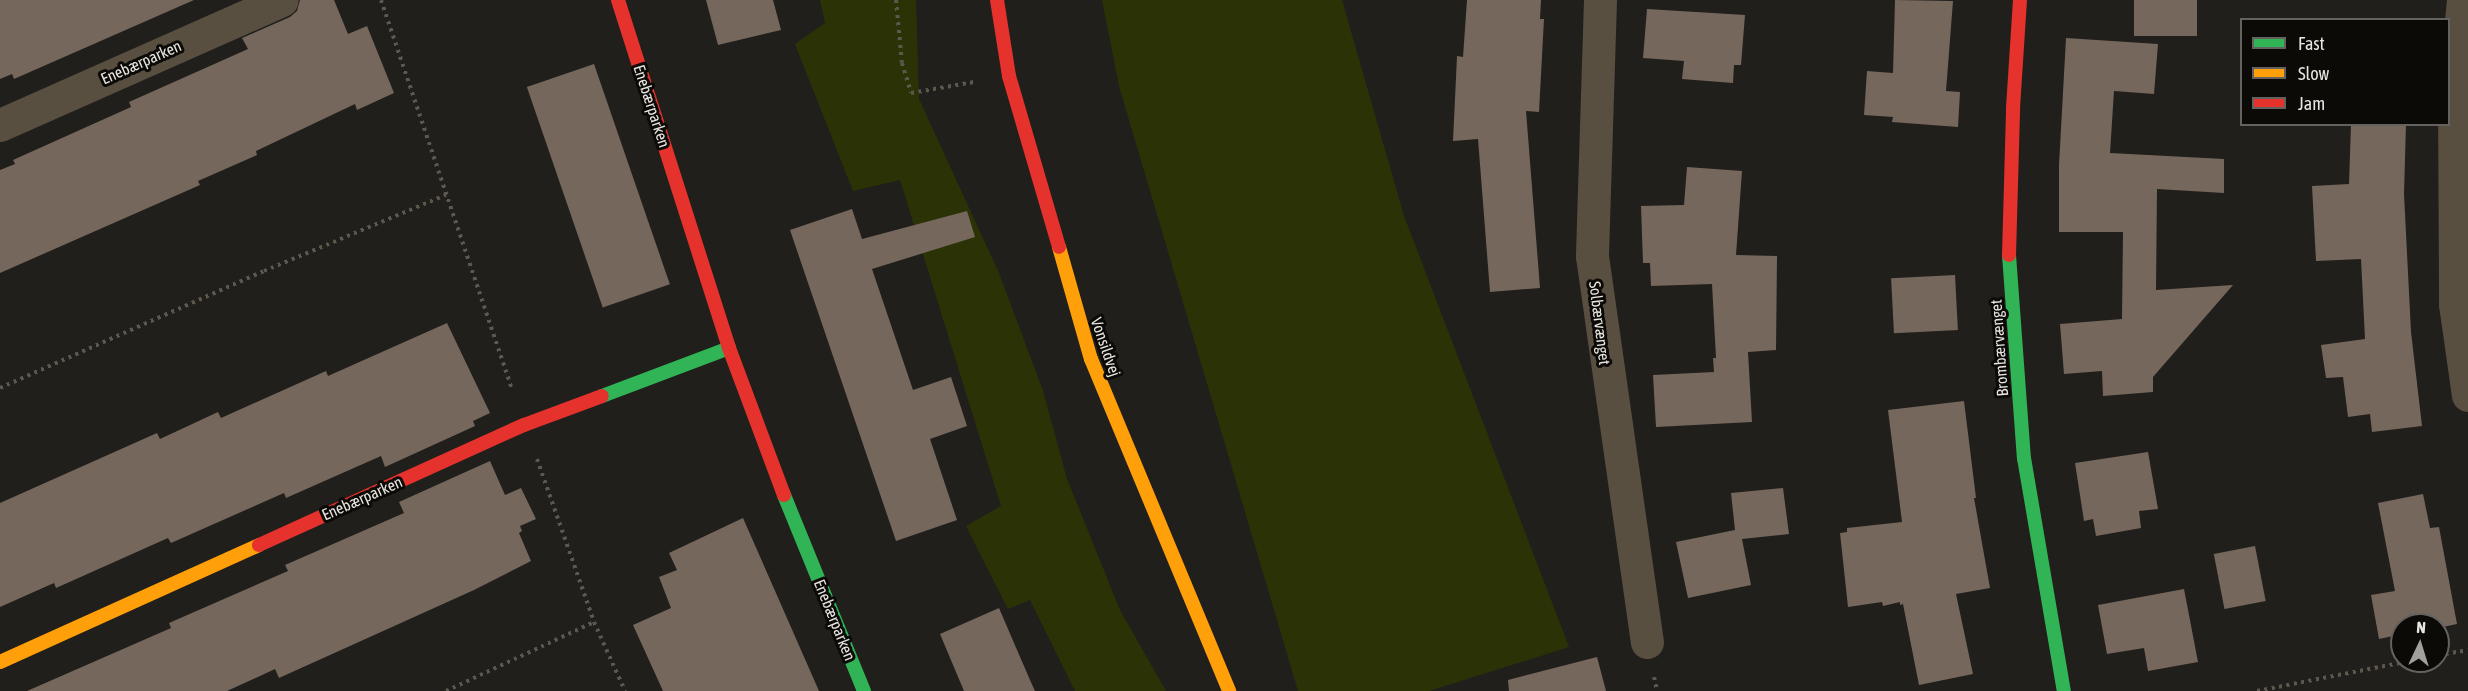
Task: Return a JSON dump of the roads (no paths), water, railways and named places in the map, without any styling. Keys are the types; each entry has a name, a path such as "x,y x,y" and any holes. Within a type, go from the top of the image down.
{"street":[{"name":"Enebærparken","path":"0,125 282,0"},
{"name":"Enebærparken","path":"618,0 729,348 768,456 864,691"},
{"name":"Vonsildvej","path":"998,0 1009,76 1090,359 1229,691"},
{"name":"Solbærvænget","path":"1600,0 1592,256 1647,642"},
{"name":"Brombærvænget","path":"2020,0 2013,108 2009,261 2024,458 2064,691"},
{"path":"2463,0 2454,93 2455,304 2468,395"},
{"name":"Enebærparken","path":"0,662 524,425 729,348"}]}
